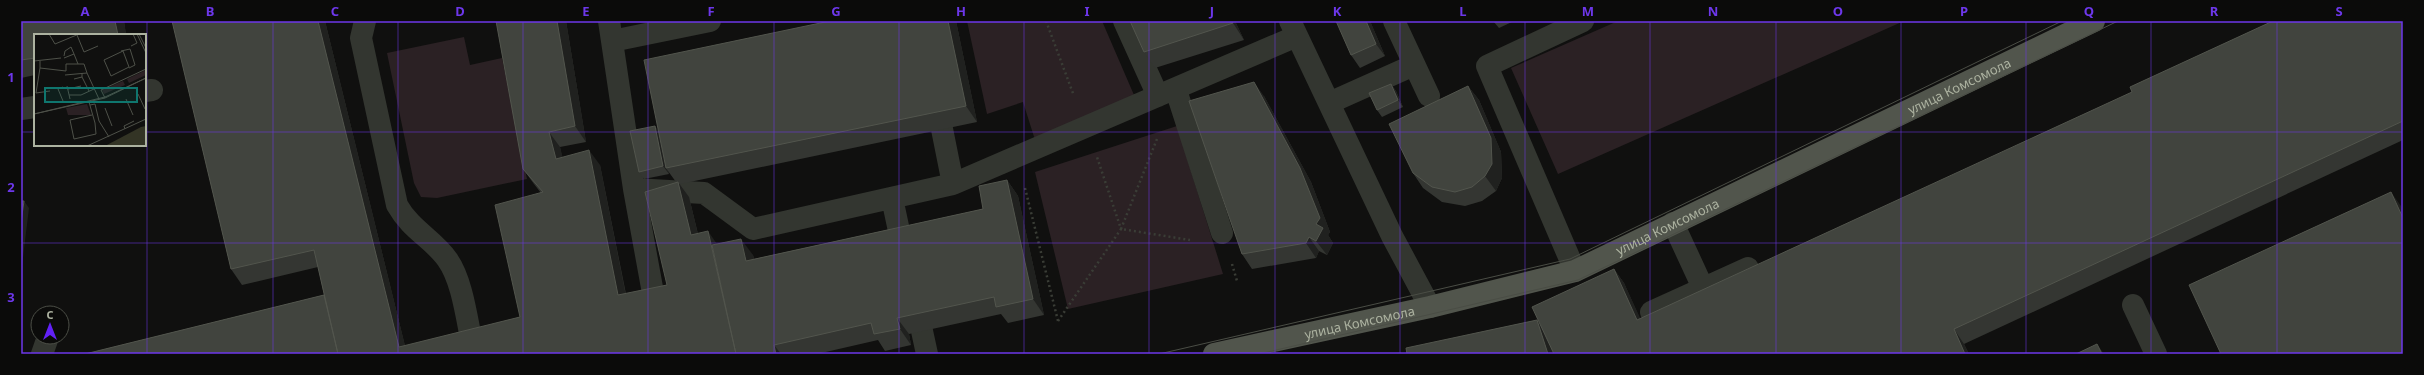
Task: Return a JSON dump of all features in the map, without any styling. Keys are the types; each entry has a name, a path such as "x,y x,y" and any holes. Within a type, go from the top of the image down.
{"main road":[{"name":"улица Комсомола","path":"1214,354 1430,307 1575,271 2094,21"}],"lane":[{"path":"365,21 361,38 397,205 405,220 447,258 456,274 473,348"},
{"path":"655,304 634,189 610,31 710,21"},
{"path":"1124,21 1167,93 1222,232"},
{"path":"1394,21 1429,96"},
{"path":"1575,271 1487,66 1583,21"},
{"path":"634,189 704,193 753,229 954,184 1167,93 1293,28 1392,236 1430,307"},
{"path":"1329,103 1414,65"},
{"path":"21,109 34,107"},
{"path":"942,129 954,184"},
{"path":"892,198 902,245"},
{"path":"1673,223 1703,288"},
{"path":"1651,312 1748,268"},
{"path":"2133,305 2156,354"},
{"path":"922,331 927,354"}],"path":[{"path":"1046,21 1086,127 1121,229"},
{"path":"1018,157 1058,321 1121,229 1167,93"},
{"path":"1121,229 1196,241"}],"shaded area":[{"path":"967,21 1102,21 1134,95 1036,143 1023,102 987,114"},
{"path":"1618,21 1904,21 1558,174 1511,68"},
{"path":"464,37 470,65 502,58 527,179 437,198 421,197 414,183 387,53"},
{"path":"1177,126 1223,274 1068,309 1035,172"}],"building":[{"path":"21,21 115,21 118,34 34,34 34,58 21,60"},
{"path":"172,21 318,21 399,347 520,317 495,205 543,192 523,169 496,21 557,21 575,126 549,132 556,159 589,150 618,295 667,285 645,192 678,182 691,235 708,231 736,354 338,354 314,250 231,269"},
{"path":"830,21 948,21 966,106 666,168 644,60"},
{"path":"1130,21 1232,21 1233,23 1144,52"},
{"path":"1336,21 1366,21 1376,44 1351,55"},
{"path":"2273,21 2403,21 2403,121 1954,329 1965,354 1554,354 1532,307 1614,269 1637,320 2132,92 2130,87"},
{"path":"1254,82 1300,168 1320,218 1316,224 1323,228 1316,241 1309,237 1306,243 1242,254 1189,101"},
{"path":"1391,84 1398,100 1377,110 1369,93"},
{"path":"1468,86 1491,138 1492,164 1485,176 1472,187 1455,192 1432,187 1413,173 1389,124"},
{"path":"655,126 663,166 639,172 630,131"},
{"path":"1007,180 1033,299 996,307 994,297 897,318 900,329 874,334 871,323 774,345 776,354 736,354 712,245 741,239 746,261 983,209 979,186"},
{"path":"2391,192 2403,218 2403,354 2221,354 2189,285"},
{"path":"21,201 24,201 21,222"},
{"path":"324,295 338,354 85,354"},
{"path":"1537,320 1548,354 1407,354 1406,348"},
{"path":"2097,344 2102,354 2076,354"}],"tram line":[{"path":"1159,354 1570,259 2062,21"},
{"path":"1259,354 1578,280 2118,21"}]}
